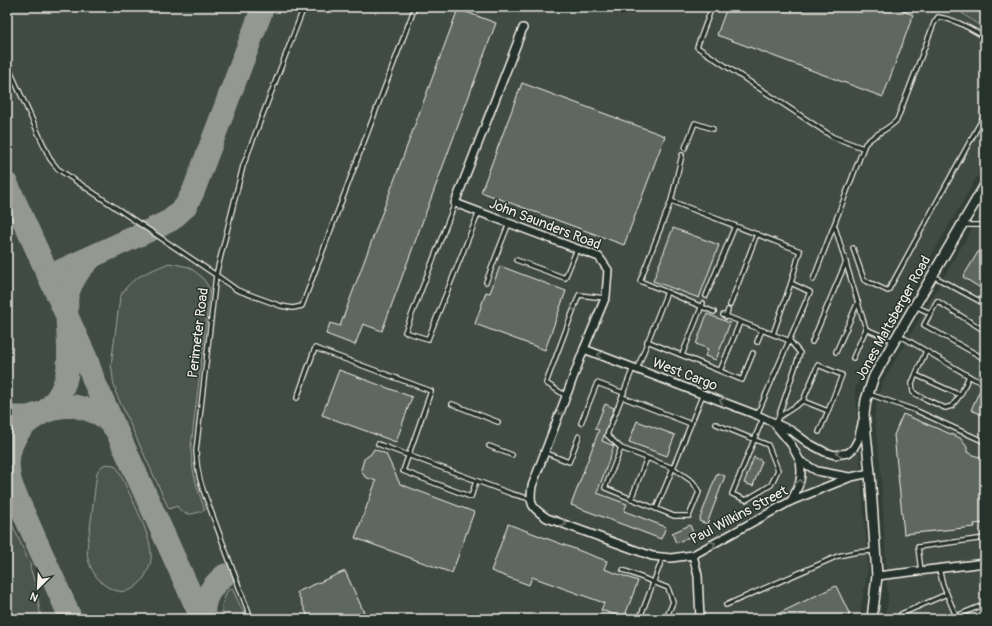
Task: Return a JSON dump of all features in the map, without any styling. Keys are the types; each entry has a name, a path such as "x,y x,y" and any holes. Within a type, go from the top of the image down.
{"street":[{"path":"455,203 523,28"},
{"name":"Jones Maltsberger Road","path":"872,619 876,576 870,473 864,414 868,393 874,376 985,185"},
{"name":"John Saunders Road","path":"455,203 599,257 608,270 605,298 544,452 532,486 531,502"},
{"name":"West Cargo","path":"584,349 760,417 792,432 824,452 835,454 848,453 853,449 858,440 864,414"},
{"name":"West Cargo","path":"776,425 791,444 800,461 802,471 798,489 790,501"},
{"path":"800,461 816,471 851,477"},
{"name":"Paul Wilkins Street","path":"531,502 536,510 547,518 652,556 671,558 693,555 790,501 851,477 870,473"},
{"path":"693,555 698,576 700,619"},
{"path":"876,576 985,563"}],"lane":[{"path":"304,7 243,166 216,275 237,290 281,306 292,308 302,306 415,7"},
{"path":"712,7 697,48 833,137 864,148"},
{"path":"813,280 835,226 865,144 870,138 886,130 897,120 934,23 938,17 963,25 985,38"},
{"name":"Perimeter Road","path":"7,64 50,159 58,169 216,275 196,451 197,469 201,487 211,510 251,619"},
{"path":"854,248 864,280 888,291 985,114"},
{"path":"685,148 695,123 713,129"},
{"path":"682,155 671,201 640,281 703,305 714,312"},
{"path":"671,201 800,251 791,283 773,334"},
{"path":"455,203 405,332 428,339 479,212"},
{"path":"486,282 509,223"},
{"path":"961,225 985,225"},
{"path":"706,296 735,226"},
{"path":"835,226 866,329 853,358"},
{"path":"730,305 757,234"},
{"path":"516,260 565,278 577,249"},
{"path":"812,342 846,262"},
{"path":"932,276 985,304"},
{"path":"716,424 754,439 768,445 778,470 771,486 746,500 732,494 754,439 760,417 810,292 791,283"},
{"path":"621,448 606,488 674,516 689,516 699,492 693,482 673,468 621,448 607,435 667,292"},
{"path":"566,396 546,383 579,295 605,298"},
{"path":"985,331 937,301 924,324 985,359"},
{"path":"836,352 858,302"},
{"path":"682,355 703,305"},
{"path":"914,305 930,313"},
{"path":"728,310 724,316 790,341 800,353 776,425"},
{"path":"720,371 740,322"},
{"path":"866,329 896,338 926,351 969,376 985,383"},
{"path":"758,342 762,330"},
{"path":"647,341 742,380 753,353"},
{"path":"298,398 315,348 431,391 403,471 471,497 476,481"},
{"path":"926,351 912,383 913,392 917,395 945,408 952,406 960,395 969,376"},
{"path":"779,417 803,401 818,364 842,375 819,432"},
{"path":"916,375 960,395"},
{"path":"581,423 597,383 691,424"},
{"path":"868,393 917,411 985,442"},
{"path":"656,509 702,394"},
{"path":"803,401 828,411"},
{"path":"452,404 498,422"},
{"path":"544,452 568,462 579,436"},
{"path":"378,444 531,502"},
{"path":"489,446 512,455"},
{"path":"630,498 647,458"},
{"path":"921,571 918,547 985,538"},
{"path":"726,605 838,556 857,552 875,551"},
{"path":"642,619 641,615 663,557"},
{"path":"939,569 956,618"},
{"path":"623,570 668,588 673,602 666,619"},
{"path":"904,619 901,614 947,594"},
{"path":"949,619 956,618 983,605"}],"shaded area":[{"path":"7,7 985,7 985,163 855,389 868,569 859,619 7,619"},
{"path":"958,7 977,7 985,15 985,30 962,13"},
{"path":"985,206 985,619 884,619 888,601 881,472 874,416 881,385"},
{"path":"169,263 189,267 202,277 210,289 191,446 195,479 205,510 190,514 186,514 177,506 169,509 115,391 111,365 120,297 129,284 135,279"},
{"path":"106,464 114,465 118,469 143,523 150,545 151,559 149,567 139,584 131,590 113,590 105,585 92,569 87,556 97,472"},
{"path":"7,513 31,566 41,619 7,619"},
{"path":"232,588 245,616 240,619 222,619 222,605 227,591"}],"building":[{"path":"727,7 902,7 901,10 913,15 883,97 717,35"},
{"path":"458,9 496,23 382,331 363,324 355,345 326,334 330,323 340,326"},
{"path":"522,83 665,136 624,245 481,192"},
{"path":"673,228 719,245 699,298 653,281"},
{"path":"985,251 985,291 963,277 978,252"},
{"path":"500,266 566,291 545,350 475,324 486,292 490,293"},
{"path":"707,314 730,323 716,360 705,356 708,349 696,344"},
{"path":"339,370 412,397 396,442 322,415"},
{"path":"982,385 985,386 985,416 971,410"},
{"path":"605,404 614,408 602,441 614,446 597,493 627,504 624,511 666,527 661,539 571,505 599,430 595,429"},
{"path":"903,414 960,438 967,447 967,452 985,460 985,523 974,524 975,527 904,534 894,435"},
{"path":"637,421 675,435 667,456 629,442"},
{"path":"374,449 386,454 400,484 474,512 452,573 355,538 376,481 365,477 361,470 364,459 371,454"},
{"path":"754,457 762,461 753,486 744,483"},
{"path":"717,473 725,476 707,524 699,521"},
{"path":"508,524 607,561 604,569 638,581 624,618 601,610 604,603 532,577 529,585 491,571"},
{"path":"690,525 694,535 676,543 672,533"},
{"path":"345,571 367,619 309,619 297,592"},
{"path":"836,586 850,615 842,619 767,619"}],"taxiway":[{"path":"49,276 171,220 185,207 193,192 263,7"},
{"path":"7,184 202,619"},
{"path":"14,492 8,464 11,445 15,437 28,422 51,406 59,395 65,382 69,350 67,296 76,276 90,259"},
{"path":"7,417 29,417 59,407 74,406 99,414 115,428"},
{"path":"8,478 71,619"},
{"path":"204,619 204,606 208,594 215,584 225,575"}]}
